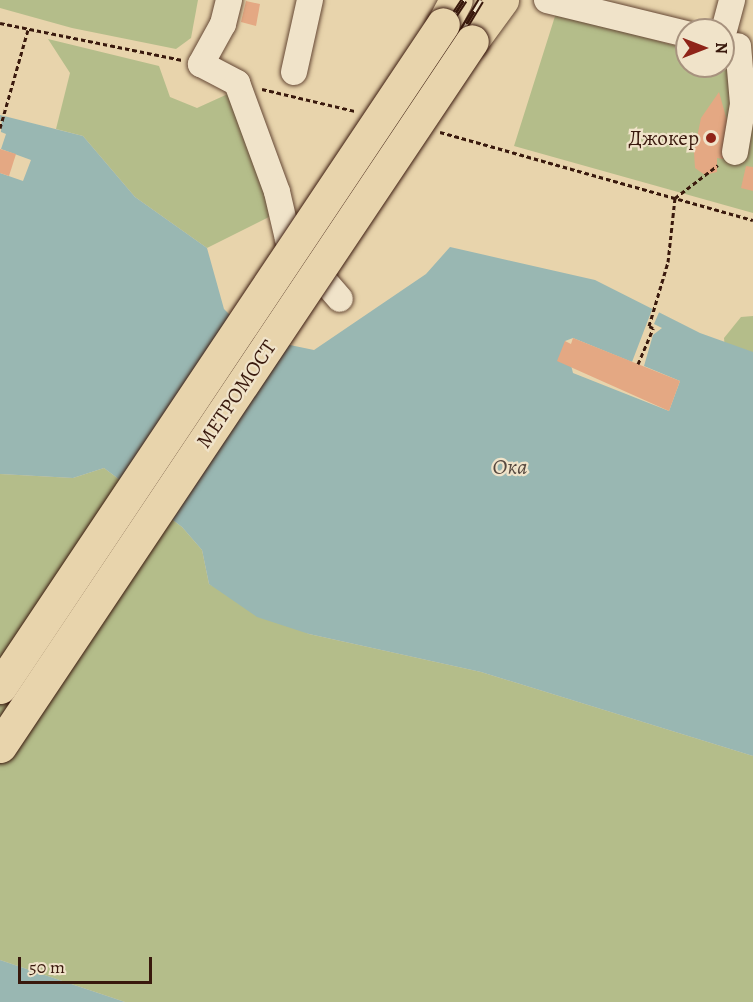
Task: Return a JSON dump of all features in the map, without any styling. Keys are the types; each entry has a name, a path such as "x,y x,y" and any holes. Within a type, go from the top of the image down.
{"main road":[{"path":"472,41 494,0"},
{"path":"472,41 502,0"},
{"name":"МЕТРОМОСТ","path":"0,687 450,8"},
{"name":"МЕТРОМОСТ","path":"0,746 472,41"}],"street":[{"path":"229,0 223,24 201,64 237,83 274,181 288,239 340,299"},
{"path":"294,72 310,0"},
{"path":"551,0 675,31"},
{"path":"732,0 733,18"},
{"path":"735,50 743,104 735,152"}],"path":[{"path":"0,23 201,64"},
{"path":"0,128 28,30"},
{"path":"237,83 363,113"},
{"path":"432,130 753,220"},
{"path":"638,364 653,328 649,326 668,262 675,198 735,152"}],"green space":[{"path":"0,0 198,0 191,38 176,49 72,28 0,8"},
{"path":"556,13 675,46 675,78 735,78 735,62 753,67 753,213 514,146"},
{"path":"48,39 159,66 170,97 197,108 230,93 277,213 207,248 135,197 83,136 56,129 70,73"},
{"path":"753,316 753,381 726,363 724,338 741,317"},
{"path":"104,468 182,527 202,550 209,584 309,634 481,672 753,756 753,1002 125,1002 0,960 0,474 73,478"}],"water":[{"name":"Ока","path":"0,115 83,136 135,197 207,248 224,309 252,337 314,350 426,274 450,247 595,280 700,333 753,352 753,756 481,672 309,634 257,617 209,584 202,550 182,527 104,468 73,478 0,474"},
{"path":"0,960 125,1002 0,1002"}],"pier":[{"path":"2,115 1,132 6,134 1,149 31,160 23,181 0,173 0,122"},
{"path":"653,307 660,310 654,324 662,328 653,335 644,366 680,381 669,411 573,373 565,341 573,338 632,362"}],"building":[{"path":"246,1 260,4 256,26 241,22"},
{"name":"Джокер","path":"719,92 728,124 723,159 717,158 717,172 705,175 695,168 694,152 701,118"},
{"path":"0,149 16,154 9,176 0,173"},
{"path":"746,166 753,167 753,191 741,188"},
{"path":"573,338 680,381 669,411 557,361 565,341 571,344"}],"railway":[{"path":"0,701 464,0"},
{"path":"0,745 387,155 481,0"}],"place":[{"name":"Джокер","path":"711,138"}]}
